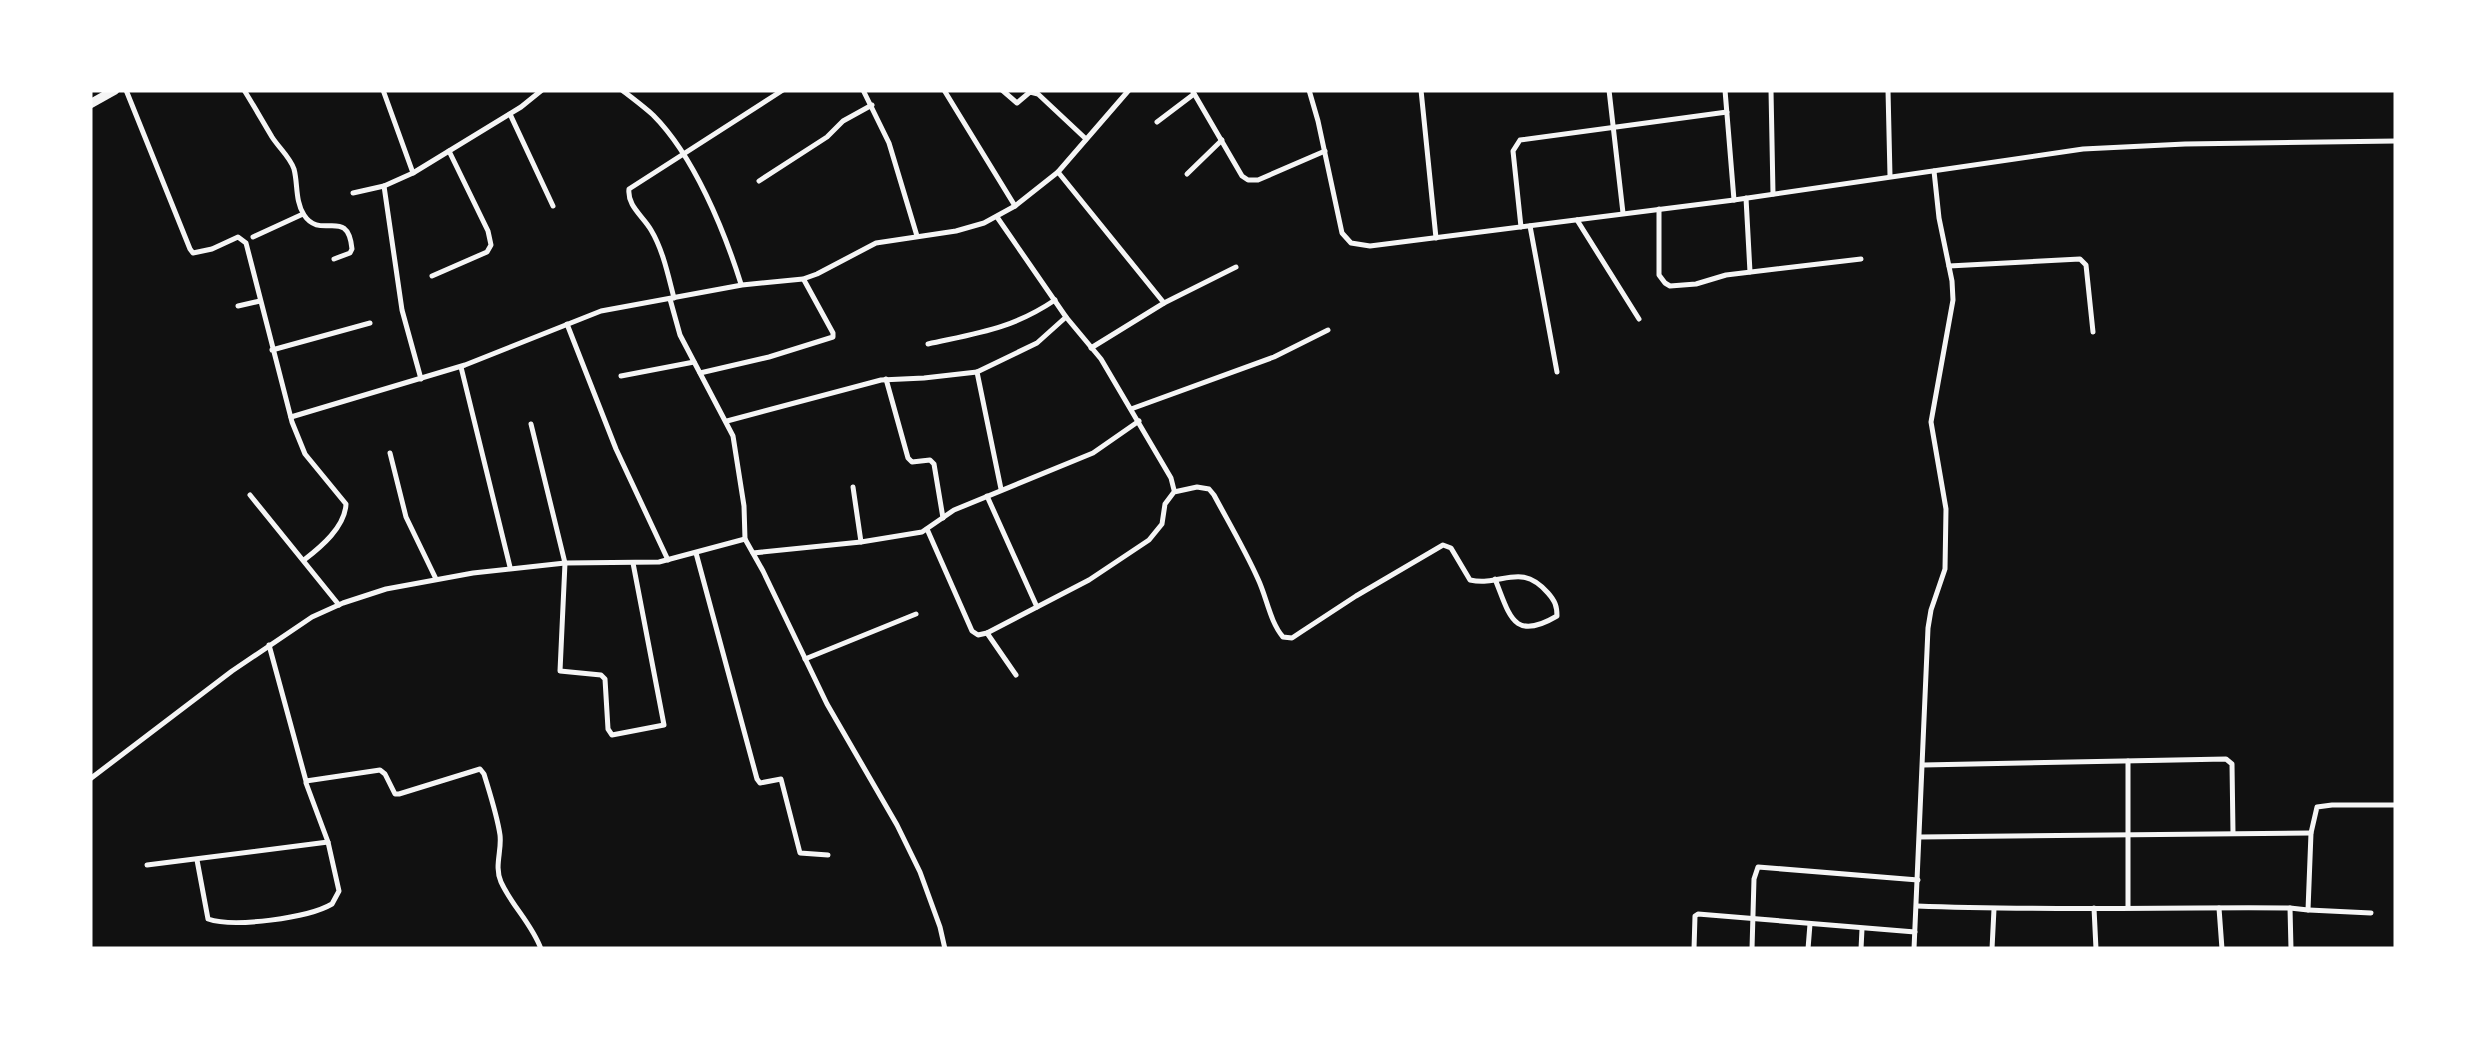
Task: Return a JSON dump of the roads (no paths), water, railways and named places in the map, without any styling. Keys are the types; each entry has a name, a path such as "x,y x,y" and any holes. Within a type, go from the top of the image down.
{"highway":[{"path":"90,104 115,90"}],"street":[{"path":"126,90 193,253 238,237 246,243 291,417 305,454 346,508 325,544 304,560"},
{"path":"244,90 290,161 303,214 317,226 340,224 347,229 352,249 334,259"},
{"path":"383,90 413,173"},
{"path":"353,192 384,186 413,173 542,90"},
{"path":"622,90 655,118 683,154 720,221 742,285"},
{"path":"783,90 629,189 628,195 656,240 680,335 728,421 744,506 745,540 827,704 920,872 946,949"},
{"path":"863,90 889,142 917,236"},
{"path":"944,90 1014,206"},
{"path":"1002,90 1016,103 1030,92 1038,94 1086,138"},
{"path":"291,417 461,367 601,311 803,278 876,243 969,229 996,218 1058,172 1129,90"},
{"path":"1309,90 1342,233 1348,241 1370,246 1734,200 2075,150 2132,145 2396,140"},
{"path":"1421,90 1436,238"},
{"path":"1609,90 1623,213"},
{"path":"1725,90 1734,200"},
{"path":"1771,90 1774,194"},
{"path":"1888,90 1890,176"},
{"path":"1157,122 1193,92 1242,176 1253,181 1324,151"},
{"path":"759,181 872,105"},
{"path":"1521,227 1513,152 1516,144 1526,138 1727,112"},
{"path":"510,114 553,206"},
{"path":"1187,174 1222,140"},
{"path":"432,276 487,252 490,246 488,231 449,151"},
{"path":"1914,949 1930,618 1946,564 1946,502 1930,422 1953,292 1934,171"},
{"path":"1058,172 1164,303"},
{"path":"384,186 402,310 421,380"},
{"path":"1746,198 1750,272"},
{"path":"1660,209 1659,275 1670,286 1696,284 1726,274 1861,259"},
{"path":"253,237 303,214"},
{"path":"996,218 1100,359 1171,478 1174,492"},
{"path":"1577,220 1639,320"},
{"path":"1530,226 1557,372"},
{"path":"1948,266 2080,259 2086,265 2093,332"},
{"path":"1091,348 1164,303 1236,267"},
{"path":"700,373 833,337 803,278"},
{"path":"928,344 1004,327 1055,300"},
{"path":"238,306 260,301"},
{"path":"728,421 886,379 977,372 1037,343 1066,317"},
{"path":"272,350 370,323"},
{"path":"567,324 616,449 668,560"},
{"path":"1131,410 1274,356 1328,330"},
{"path":"621,376 694,362"},
{"path":"461,367 510,567"},
{"path":"977,372 1001,490"},
{"path":"886,379 908,458 934,464 942,518"},
{"path":"753,553 916,534 954,510 1093,453 1139,421"},
{"path":"531,424 564,563 560,671 605,679 608,729 612,735 664,724 633,563"},
{"path":"390,453 406,517 436,579"},
{"path":"852,486 862,542"},
{"path":"927,528 972,631 978,635 1089,580 1148,540 1162,524 1165,504 1174,492 1204,488 1214,495 1242,544 1283,637 1292,638 1443,546 1452,548 1470,580 1522,575 1532,578 1556,603 1557,616 1524,628 1510,616 1495,579"},
{"path":"250,495 339,605"},
{"path":"986,496 1037,606"},
{"path":"90,779 269,645 339,605 386,589 510,567 668,560 745,540"},
{"path":"696,553 757,779 760,783 780,779 800,852 828,855"},
{"path":"806,659 916,614"},
{"path":"987,633 1016,675"},
{"path":"197,860 208,919 221,923 300,916 332,904 339,891 269,645"},
{"path":"1923,765 2230,760 2233,833"},
{"path":"2128,761 2128,907"},
{"path":"306,781 380,770 395,794 399,794 480,769 499,829 501,882 541,949"},
{"path":"2308,910 2311,833 2317,807 2396,805"},
{"path":"1920,837 2311,833"},
{"path":"147,866 328,842"},
{"path":"1752,949 1754,879 1758,867 1918,880"},
{"path":"1917,906 2290,908 2371,913"},
{"path":"2094,908 2096,949"},
{"path":"2219,908 2222,949"},
{"path":"2290,908 2291,949"},
{"path":"1992,949 1994,909"},
{"path":"1694,949 1696,915 1915,932"},
{"path":"1808,949 1810,924"},
{"path":"1861,949 1862,929"}]}
